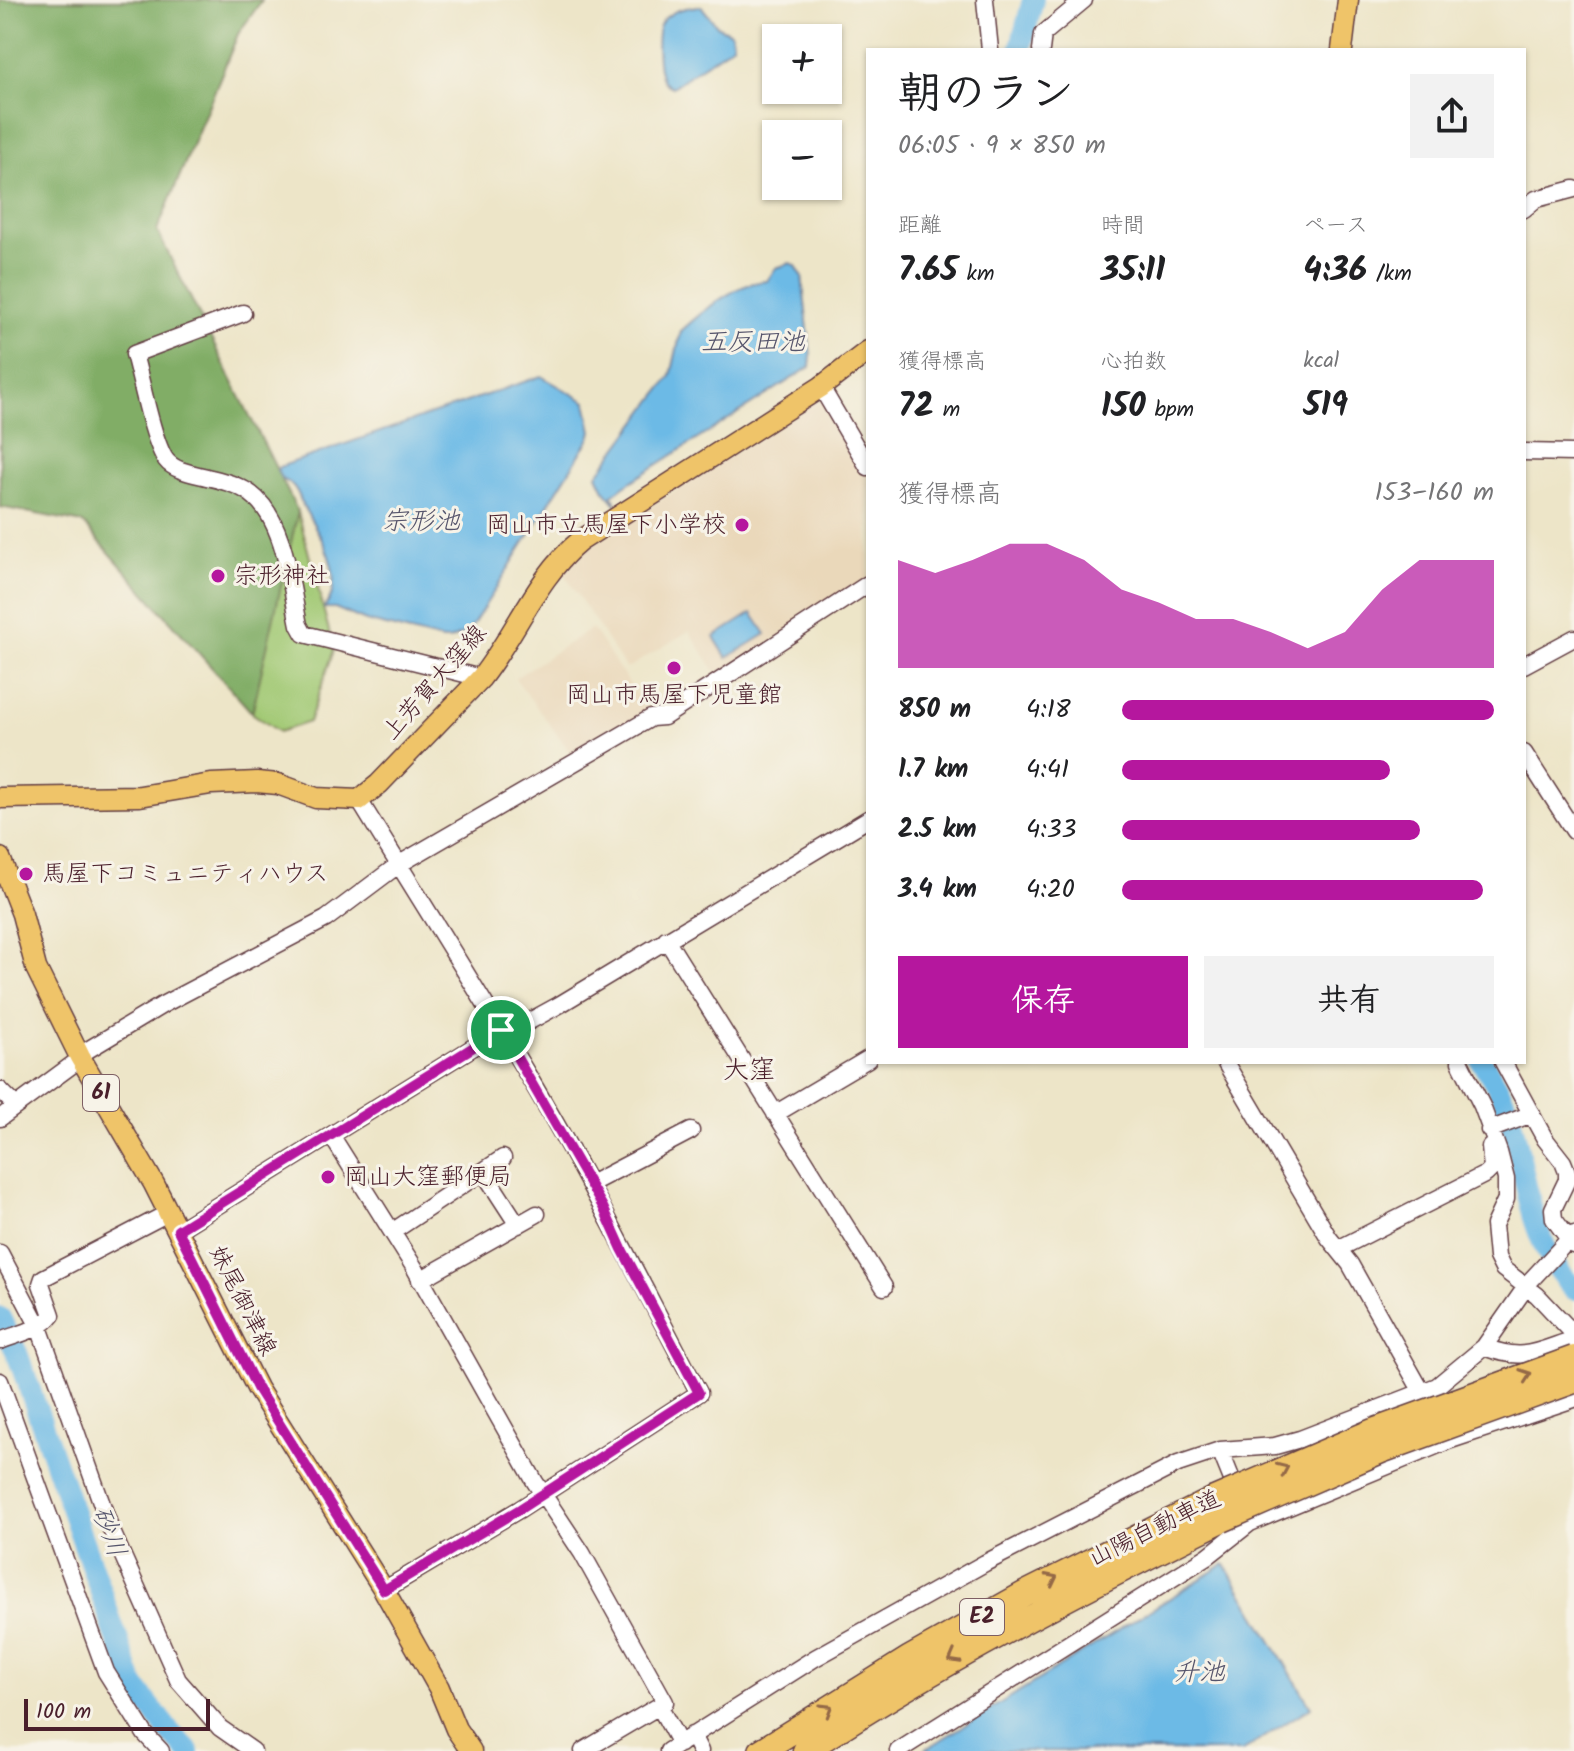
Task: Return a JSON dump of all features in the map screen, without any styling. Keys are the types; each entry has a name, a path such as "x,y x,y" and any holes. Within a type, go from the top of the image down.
{"highway":[{"name":"山陽自動車道","path":"805,1751 920,1677 1217,1510 1373,1431 1574,1358"},
{"name":"山陽自動車道","path":"761,1751 910,1658 1011,1601 1217,1510 1574,1381"}],"main road":[{"path":"1342,48 1348,0"},
{"name":"上芳賀大窪線","path":"359,800 379,784 481,678 562,556 580,541 821,387 866,353"},
{"path":"0,798 140,796 211,784 257,782 278,784 316,798 359,800"},
{"name":"妹尾御津線","path":"0,858 22,914 36,968 80,1057 173,1221 257,1388 384,1590 439,1688 456,1729 471,1751"}],"street":[{"path":"985,0 990,48"},
{"path":"1041,48 1043,34 1084,0"},
{"path":"1526,207 1536,199 1574,189"},
{"path":"243,313 134,354 157,439 167,461 179,470 224,481 252,494 264,509 278,532 299,625 304,634 481,678"},
{"path":"821,387 866,464"},
{"path":"1526,452 1574,453"},
{"path":"0,1118 86,1051 164,1004 326,919 398,865 651,718 664,717 866,585"},
{"path":"1526,664 1574,638"},
{"path":"1526,756 1574,831"},
{"path":"359,800 501,1030 590,1184 699,1393 384,1590"},
{"path":"0,1341 32,1328 52,1315 41,1284 43,1278 173,1221 331,1135 501,1030 538,1016 866,820"},
{"path":"666,939 884,1287"},
{"path":"775,1114 866,1060"},
{"path":"1226,1064 1329,1238 1350,1264 1422,1392"},
{"path":"1461,1064 1473,1085 1499,1152 1507,1189 1506,1199 1494,1225 1497,1257 1503,1269 1528,1284 1574,1337 1519,1357 1484,1347"},
{"path":"680,1743 815,1658 1056,1526 1178,1464 1220,1450 1275,1446 1300,1439 1437,1386 1484,1347 1528,1284 1569,1241 1554,1219 1553,1209 1567,1180 1567,1172 1545,1139 1504,1064"},
{"path":"0,1090 16,1106"},
{"path":"1489,1130 1532,1114"},
{"path":"1338,1249 1486,1174 1492,1168 1489,1130"},
{"path":"590,1184 691,1131"},
{"path":"331,1135 392,1232 535,1482 582,1553 665,1702 583,1751"},
{"path":"392,1232 503,1158"},
{"path":"483,1171 518,1225"},
{"path":"420,1280 537,1214"},
{"path":"0,1253 110,1527 178,1680 220,1728 253,1751"},
{"path":"0,1381 106,1672 145,1734 161,1751"},
{"path":"898,1751 1208,1556 1250,1523 1448,1441 1574,1399"},
{"path":"1220,1450 1250,1523"},
{"path":"659,1706 680,1743 700,1751"}],"shaded area":[{"name":"岡山市立馬屋下小学校","path":"816,400 823,401 866,474 866,579 718,676 689,631 626,669 561,569 568,560"},
{"path":"592,628 648,712 574,757 515,678"}],"green space":[{"path":"0,0 262,0 238,34 157,231 298,512 252,713 83,523 0,507"},
{"path":"298,512 334,650 309,722 279,732 252,713 258,687 244,655 239,623"}],"water":[{"path":"701,6 718,27 731,33 733,45 672,87 664,82 660,74 657,51 659,28 674,12"},
{"name":"五反田池","path":"790,263 802,276 810,367 624,486 612,495 617,505 604,490 597,475 671,376 681,331 732,292 767,281 776,268"},
{"name":"宗形池","path":"541,376 586,402 592,431 469,631 442,640 366,621 335,608 324,608 331,597 333,585 330,560 295,489 281,479 277,470 279,467"},
{"path":"752,613 766,634 727,658 714,637"},
{"name":"升池","path":"1225,1564 1311,1707 1242,1751 923,1751"}],"waterway":[{"path":"1021,48 1033,0"},
{"path":"1483,1064 1508,1111 1537,1228 1558,1270 1574,1289"},
{"name":"砂川","path":"0,1318 17,1353 133,1684 188,1751"}],"place":[{"name":"岡山市立馬屋下小学校","path":"742,525"},
{"name":"宗形神社","path":"218,576"},
{"name":"岡山市馬屋下児童館","path":"674,668"},
{"name":"馬屋下コミュニティハウス","path":"26,874"},
{"name":"岡山大窪郵便局","path":"328,1177"}],"district":[{"name":"大窪","path":"749,1071"}],"route":[{"path":"501,1030 603,1207 699,1393 520,1509 384,1590 257,1388 178,1230 501,1030"}]}
